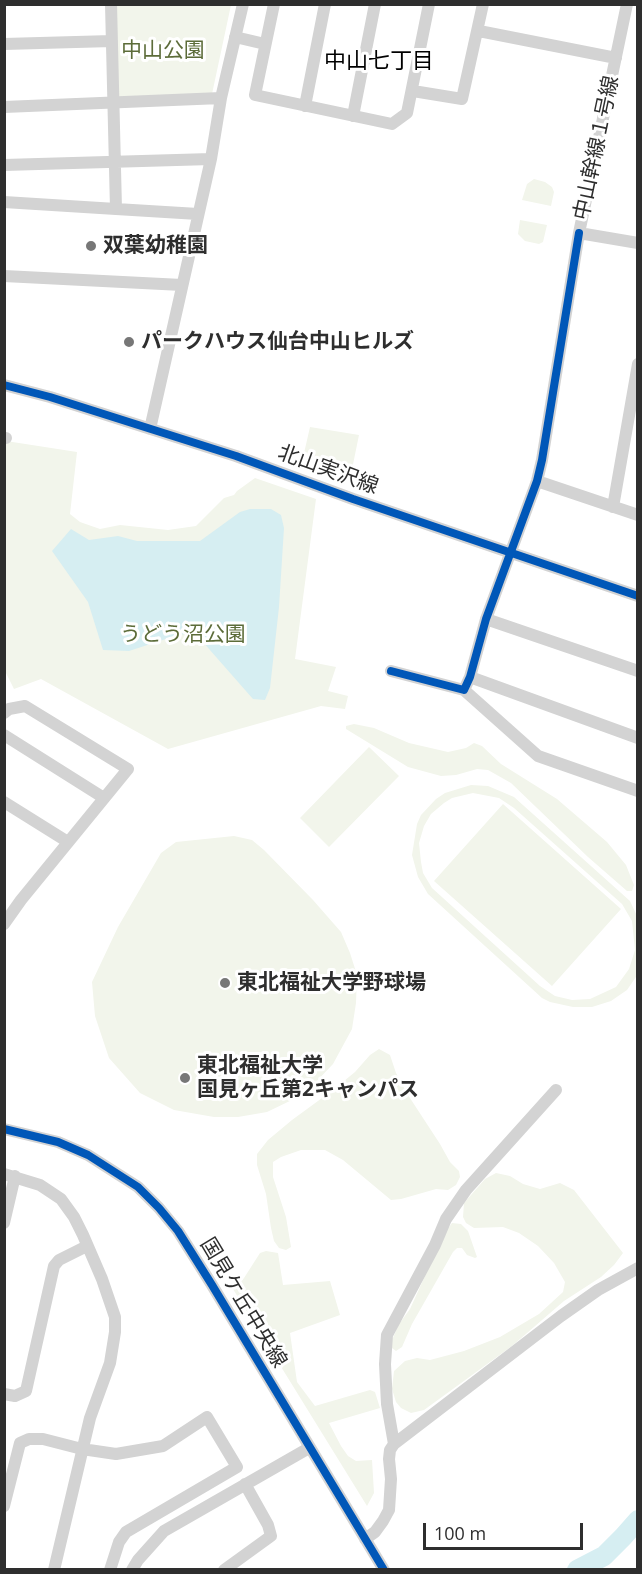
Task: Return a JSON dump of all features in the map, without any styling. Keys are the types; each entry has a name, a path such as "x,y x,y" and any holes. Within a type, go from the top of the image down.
{"street":[{"path":"111,4 116,209"},
{"path":"150,429 211,159 221,98 243,4"},
{"path":"274,4 255,95 393,124 407,113 429,4"},
{"path":"305,106 325,4"},
{"path":"353,116 375,4"},
{"path":"413,91 462,99 479,31 483,4"},
{"name":"中山幹線１号線","path":"627,4 579,233 638,243"},
{"path":"479,31 616,58"},
{"path":"235,37 265,44"},
{"path":"4,44 112,41"},
{"path":"4,107 221,98"},
{"path":"4,165 211,159"},
{"path":"4,202 198,214"},
{"path":"464,690 470,677 486,619 537,481 579,233"},
{"path":"4,276 182,285"},
{"path":"613,507 638,364"},
{"name":"北山実沢線","path":"4,385 236,456 638,596"},
{"path":"537,481 638,515"},
{"path":"486,619 638,671"},
{"path":"391,671 464,690 538,756 638,791"},
{"path":"470,677 638,738"},
{"path":"4,713 9,709 25,706 128,769 5,924"},
{"path":"4,735 104,798"},
{"path":"4,802 68,842"},
{"path":"394,1444 387,1404 385,1364 387,1335 446,1220 466,1190 556,1090"},
{"name":"国見ケ丘中央線","path":"4,1129 58,1142 88,1155 138,1187 159,1208 178,1231 384,1569"},
{"path":"4,1223 10,1175 40,1185 61,1199 74,1217 110,1300 115,1317 110,1363 90,1418 54,1569"},
{"path":"4,1394 15,1396 26,1391 54,1266 59,1260 87,1246"},
{"path":"365,1539 375,1532 389,1510 391,1479 389,1459 390,1450 394,1444 561,1316 598,1290 638,1268"},
{"path":"4,1506 20,1443 29,1439 43,1439 82,1449 116,1454 163,1446 207,1417 237,1467 126,1532 119,1542 110,1569"},
{"path":"132,1569 164,1530 309,1448"},
{"path":"224,1569 271,1536 268,1525 245,1484"}],"green space":[{"name":"中山公園","path":"115,5 231,5 212,94 120,99 117,96"},
{"path":"534,179 552,187 554,192 551,206 522,200 527,184"},
{"path":"520,220 547,225 543,242 539,244 525,241 518,234"},
{"path":"310,427 359,435 350,479 302,462"},
{"name":"うどう沼公園","path":"6,441 77,452 70,514 80,522 100,529 120,525 168,530 196,526 224,498 234,495 255,478 316,499 295,659 336,667 328,691 348,696 345,709 321,706 168,749 41,679 14,689 5,671"},
{"path":"354,724 374,728 409,743 448,752 466,748 474,743 482,746 501,764 557,799 607,842 626,865 634,885 632,891 627,891 588,857 511,783 488,770 477,769 456,775 441,776 408,767 346,729 346,726"},
{"path":"369,747 399,776 329,847 300,818"},
{"path":"471,785 488,786 514,797 630,901 637,916 638,974 627,990 611,1001 592,1007 573,1007 550,1002 542,998 428,894 418,877 412,855 417,824 421,815 445,793","holes":["473,793 499,798 514,808 622,904 632,921 635,950 629,969 616,987 590,999 572,1000 555,996 540,986 432,888 423,873 419,843 424,826 431,814 452,798"]},
{"path":"503,804 621,909 552,986 434,881"},
{"name":"東北福祉大学野球場","path":"234,836 252,840 264,850 341,932 357,975 356,1003 352,1029 333,1064 315,1083 294,1099 267,1112 238,1117 214,1117 174,1110 140,1093 109,1058 95,1016 92,982 118,927 161,853 176,842"},
{"path":"379,1049 390,1055 396,1073 408,1095 450,1162 459,1171 460,1177 456,1185 448,1190 436,1189 391,1200 343,1160 325,1150 301,1150 281,1157 273,1162 273,1177 286,1217 291,1247 286,1250 279,1248 274,1241 266,1194 257,1165 257,1154 268,1140 355,1072 370,1055"},
{"path":"496,1173 510,1176 523,1184 540,1189 560,1183 574,1190 623,1253 601,1277 564,1301 512,1346 424,1410 411,1413 401,1408 396,1402 392,1389 394,1371 405,1361 417,1358 430,1360 464,1351 500,1337 539,1314 563,1292 565,1282 554,1263 538,1246 519,1233 503,1227 474,1228 466,1223 463,1217 464,1203 485,1179"},
{"path":"452,1223 461,1224 468,1231 477,1257 467,1255 462,1248 457,1248 453,1252 412,1324 402,1347 396,1351 392,1348 392,1340 399,1324 410,1309 444,1234"},
{"path":"266,1251 278,1253 283,1285 330,1281 340,1315 290,1333 297,1382 315,1406 370,1390 375,1392 380,1408 329,1423 348,1456 356,1461 372,1460 374,1493 367,1506 233,1289 244,1278 260,1253"}],"water":[{"path":"250,509 271,509 281,515 284,528 279,607 270,688 265,700 253,699 195,633 178,635 129,651 103,650 88,602 52,551 71,529 89,540 118,536 137,541 200,541 240,512"}],"waterway":[{"path":"577,1570 604,1556 638,1520"}],"cycle path":[{"path":"391,671 464,690 470,677 486,619 537,481 579,233"},
{"path":"4,385 50,397 236,456 353,499 638,596"},
{"path":"4,1129 58,1142 88,1155 138,1187 159,1208 178,1231 212,1285 384,1570"}],"place":[{"name":"双葉幼稚園","path":"91,246"},
{"name":"パークハウス仙台中山ヒルズ","path":"129,342"},
{"name":"東北福祉大学野球場","path":"225,983"},
{"name":"東北福祉大学 国見ヶ丘第2キャンパス","path":"185,1078"}],"district":[{"name":"中山七丁目","path":"379,62"}]}
